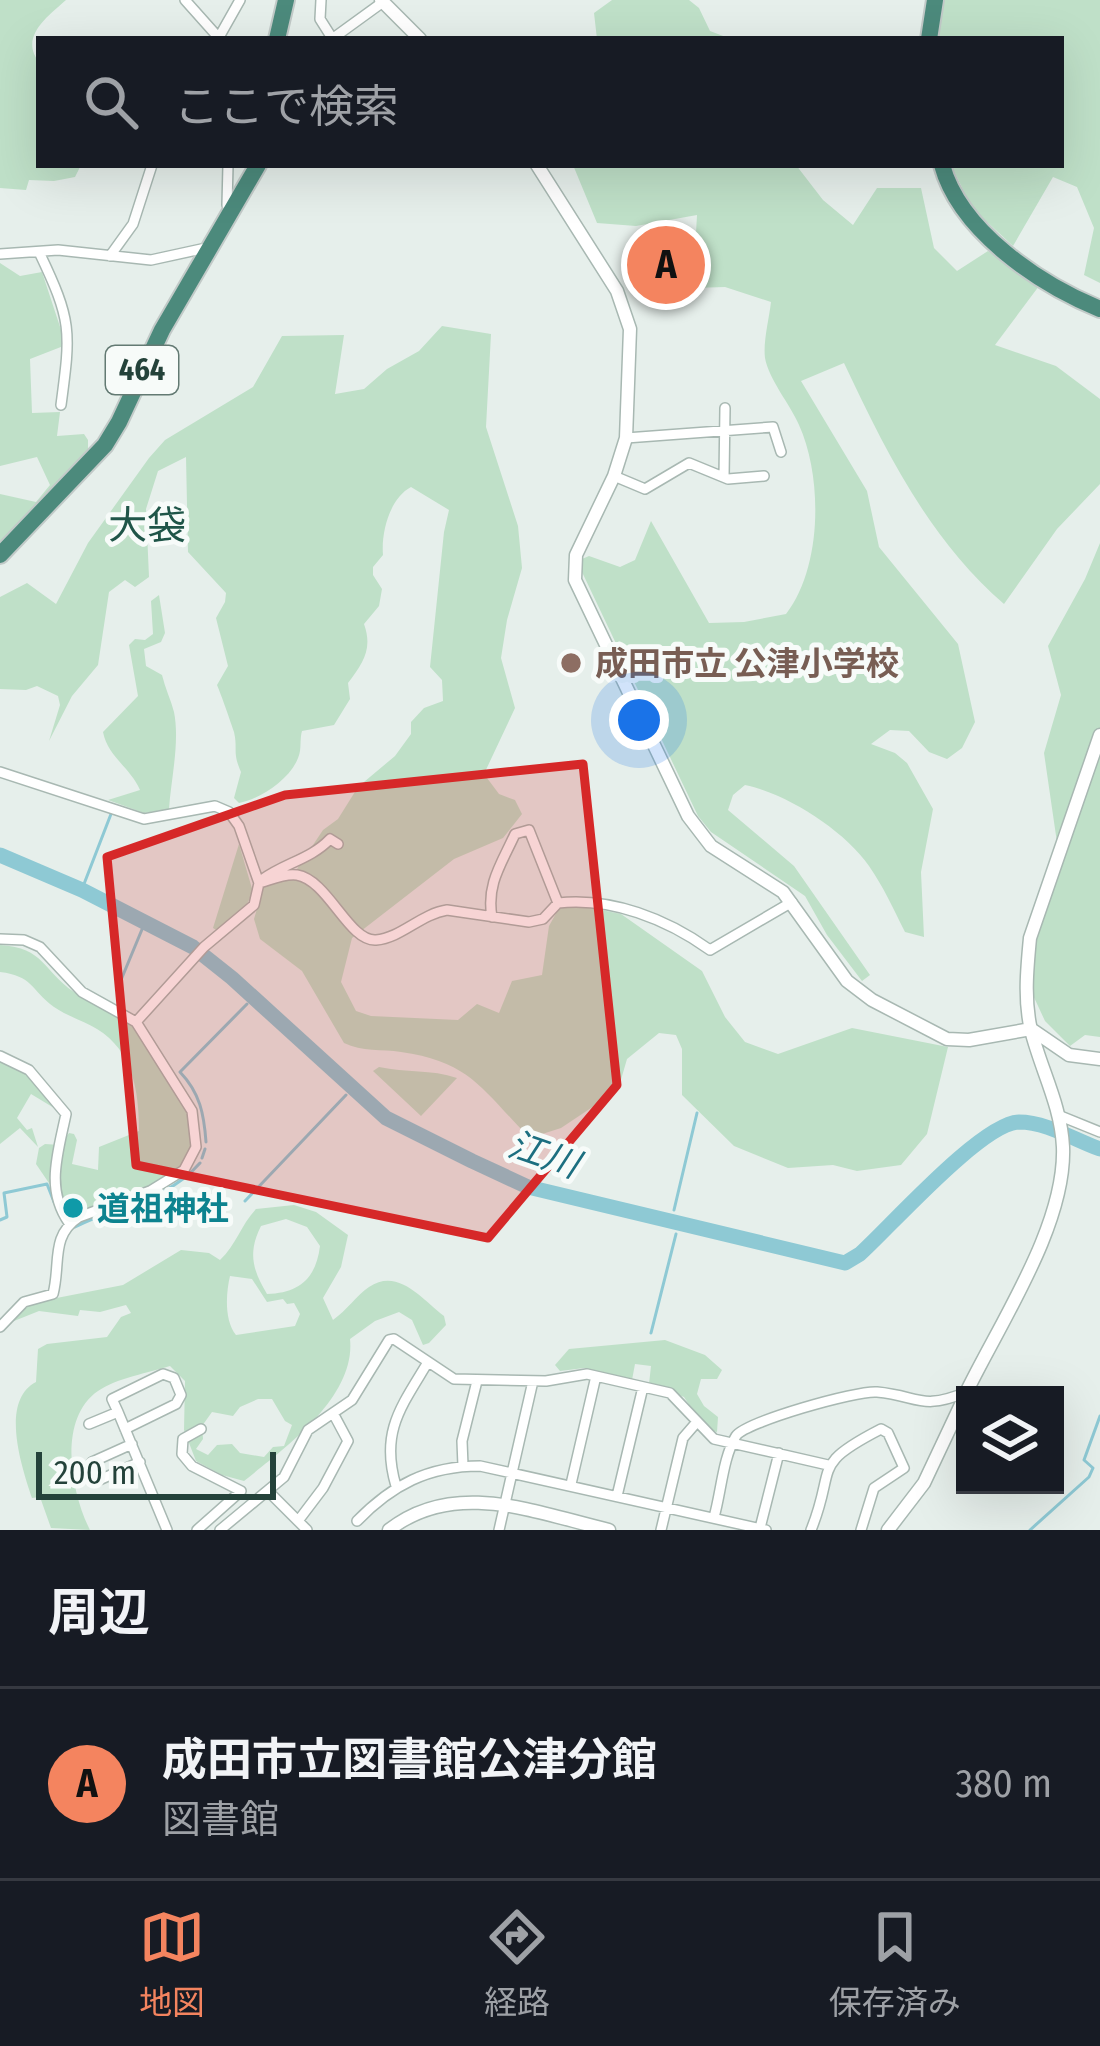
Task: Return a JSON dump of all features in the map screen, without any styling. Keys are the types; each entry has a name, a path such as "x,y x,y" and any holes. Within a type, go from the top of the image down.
{"highway":[{"path":"278,36 286,0"},
{"path":"929,36 935,0"},
{"name":"464","path":"0,555 105,445 162,329 255,168"},
{"path":"943,168 958,206 983,233 1066,295 1100,309"}],"street":[{"path":"185,0 216,36"},
{"path":"219,36 240,0"},
{"path":"321,0 320,19 330,36"},
{"path":"336,36 382,1 415,36"},
{"path":"110,256 134,224 151,168"},
{"path":"228,168 227,206 232,210"},
{"path":"539,168 628,314 626,438 614,476 576,554 575,580 628,697 699,834 722,854 775,884 847,981 872,1000 936,1036 969,1040 1031,1028 1069,1055 1100,1060"},
{"path":"0,254 67,250 151,260 212,246"},
{"path":"39,252 64,304 70,337 61,405"},
{"path":"724,408 724,477"},
{"path":"626,438 773,427 781,452"},
{"path":"614,476 645,489 689,463 724,477 764,476"},
{"path":"970,1386 1052,1218 1061,1185 1059,1119 1031,1028 1026,994 1030,938 1100,735"},
{"path":"0,772 144,819 206,805 224,808 239,826 259,883 254,905 200,951 136,1022"},
{"path":"492,917 491,880 515,834 529,830 558,903"},
{"path":"259,883 284,865 315,853 330,839 338,844"},
{"path":"259,883 289,874 304,877 358,934 372,940 388,937 435,912 529,922 543,919 558,903 583,900 609,908 626,906 710,950 792,902"},
{"path":"0,939 24,940 40,947 82,992 136,1022 187,1098 196,1126 196,1147 184,1170 164,1185 70,1223 57,1243 53,1294 24,1302 0,1327"},
{"path":"0,1056 29,1070 66,1114 53,1187 70,1223"},
{"path":"1059,1119 1100,1132"},
{"path":"220,1530 290,1469 311,1427 356,1396 389,1340 398,1340 454,1379 555,1381 578,1374 675,1396 708,1436 828,1465"},
{"path":"396,1486 388,1454 390,1437 428,1362"},
{"path":"125,1429 176,1404 181,1395 174,1378 163,1374 112,1399 167,1530"},
{"path":"571,1484 596,1376"},
{"path":"464,1466 462,1441 477,1381"},
{"path":"500,1530 533,1381"},
{"path":"617,1496 643,1387"},
{"path":"714,1517 733,1444 747,1426 849,1393 884,1392 928,1404 956,1397"},
{"path":"89,1424 118,1412"},
{"path":"285,1530 323,1488 348,1441 333,1413"},
{"path":"888,1530 924,1483 956,1415"},
{"path":"661,1530 683,1438 696,1423"},
{"path":"196,1530 241,1491 192,1466 182,1454 183,1439 201,1429"},
{"path":"811,1530 828,1465 844,1449 881,1430 888,1433 904,1468 874,1488 861,1530"},
{"path":"132,1444 92,1462 87,1470 90,1477 98,1481 140,1462"},
{"path":"357,1521 396,1486 427,1473 464,1466 512,1471 763,1529 779,1453"},
{"path":"268,1492 307,1530"},
{"path":"389,1530 413,1514 444,1503 470,1501 609,1530"},
{"path":"233,1519 242,1530"}],"highlighted area":[{"path":"583,764 617,1085 488,1238 136,1165 107,857 285,795"}],"green space":[{"path":"0,0 66,0 38,28 32,44 36,168 80,168 75,177 29,180 26,190 0,188"},
{"path":"612,0 689,0 699,8 710,31 723,36 597,36 594,13"},
{"path":"941,0 1100,0 1100,283 1084,275 1094,228 1077,187 1053,177 1013,246 972,208 952,168 1064,168 1064,36 936,36"},
{"path":"574,168 798,168 823,200 853,225 877,188 921,188 934,248 957,271 988,251 1039,286 995,345 1056,366 1100,399 1100,484 1057,529 1004,604 931,523 893,461 844,363 801,381 867,491 879,547 958,644 975,722 962,748 947,759 929,752 909,731 890,730 871,744 907,763 933,809 921,872 924,937 905,932 869,866 830,827 761,790 745,785 733,795 728,810 794,866 870,975 862,981 805,896 711,832 698,816 582,572 582,559 589,556 620,567 635,560 651,521 709,623 786,614 807,573 815,496 807,446 765,358 771,302 725,287 693,288 697,215 636,226 597,223"},
{"path":"0,263 20,276 42,272 66,345 30,359 32,413 60,412 57,436 84,434 88,458 0,549 0,494 36,502 50,485 37,457 0,466"},
{"path":"442,326 491,334 486,427 518,526 522,568 501,658 515,708 484,774 499,794 515,800 522,814 503,838 454,859 352,938 341,982 356,1011 371,1016 458,1020 477,1004 499,1013 512,981 542,975 549,926 559,908 582,906 621,914 702,971 725,1017 745,1042 778,1054 852,1028 948,1047 927,1134 901,1165 857,1171 833,1165 788,1168 734,1146 682,1095 682,1049 676,1035 659,1033 627,1059 618,1090 561,1128 527,1135 460,1071 425,1057 344,1043 302,971 260,939 254,919 266,878 277,869 297,869 358,787 395,756 411,734 411,722 424,708 443,701 442,680 430,667 449,510 411,487 392,507 383,555 373,567 382,589 379,606 364,624 367,648 348,683 350,699 334,725 302,731 292,769 257,797 239,803 234,798 241,772 234,732 217,685 228,666 216,618 226,593 188,552 186,457 158,471 146,509 149,577 135,587 125,580 109,592 98,665 72,696 49,741 60,705 58,696 37,686 0,689 0,597 27,583 56,604 88,543 149,458 165,440 253,387 282,336 344,335 335,394 364,389 419,351"},
{"path":"1100,543 1100,1037 1085,1035 1070,1046 1045,1021 1032,993 1028,961 1061,870 1044,753 1061,695 1048,646"},
{"path":"159,595 165,633 161,642 144,649 146,666 162,675 173,707 176,748 169,809 144,813 108,800 140,790 103,732 138,696 129,645 153,634 151,601"},
{"path":"239,844 253,892 246,906 218,931 213,928"},
{"path":"0,945 35,955 63,984 134,1028 160,1060 182,1100 192,1138 182,1166 169,1177 72,1217 36,1164 39,1148 60,1145 69,1133 74,1134 72,1164 98,1170 99,1147 139,1131 132,1073 109,1038 54,1007 25,980 0,972"},
{"path":"0,1059 24,1069 64,1114 31,1094 17,1118 27,1130 32,1128 38,1147 20,1128 0,1144"},
{"path":"379,1067 457,1078 421,1116 373,1071"},
{"path":"294,1205 316,1212 348,1235 341,1267 323,1298 333,1320 369,1287 390,1281 418,1294 444,1316 446,1325 423,1345 412,1320 399,1312 375,1321 350,1339 349,1360 330,1401 297,1437 244,1481 196,1461 184,1430 185,1381 170,1366 106,1386 85,1403 72,1438 73,1477 90,1530 51,1528 40,1497 32,1498 16,1435 19,1404 36,1382 38,1349 107,1337 121,1317 131,1313 126,1305 100,1312 80,1310 78,1316 39,1311 9,1323 26,1304 123,1285 181,1250 209,1253 220,1260 256,1209","holes":["286,1219 307,1227 320,1246 318,1257 304,1282 289,1291 267,1294 255,1268 254,1244 261,1226","230,1276 252,1279 267,1302 283,1299 294,1303 300,1314 295,1326 236,1335 227,1298","272,1399 292,1425 284,1446 273,1447 264,1457 240,1453 232,1444 217,1445 208,1455 196,1449 203,1439 202,1426 212,1412 233,1416 240,1407"]},
{"path":"665,1340 705,1355 722,1370 717,1379 701,1379 697,1394 718,1417 717,1432 705,1429 684,1397 649,1384 651,1366 635,1364 632,1380 584,1368 560,1371 555,1365 569,1349"}],"waterway":[{"path":"84,884 111,814"},
{"name":"江川","path":"0,855 82,890 193,947 386,1118 528,1187 845,1263 961,1157 1003,1127 1019,1122 1040,1125 1100,1149"},
{"path":"121,980 143,927"},
{"path":"206,1142 200,1104 180,1072 247,1004"},
{"path":"245,1201 346,1095"},
{"path":"674,1210 697,1113"},
{"path":"202,1158 205,1149"},
{"path":"75,1227 157,1195 200,1163"},
{"path":"0,1220 7,1217 4,1193 47,1184 54,1202"},
{"name":"江川","path":"674,1217 674,1222"},
{"name":"江川","path":"678,1228 680,1223"},
{"path":"651,1333 676,1234"},
{"path":"1030,1530 1089,1477 1093,1468 1084,1460 1100,1416"}],"place":[{"name":"成田市立図書館公津分館","path":"666,265"},
{"name":"成田市立 公津小学校","path":"571,663"},
{"name":"道祖神社","path":"73,1208"}],"district":[{"name":"大袋","path":"147,525"}]}
